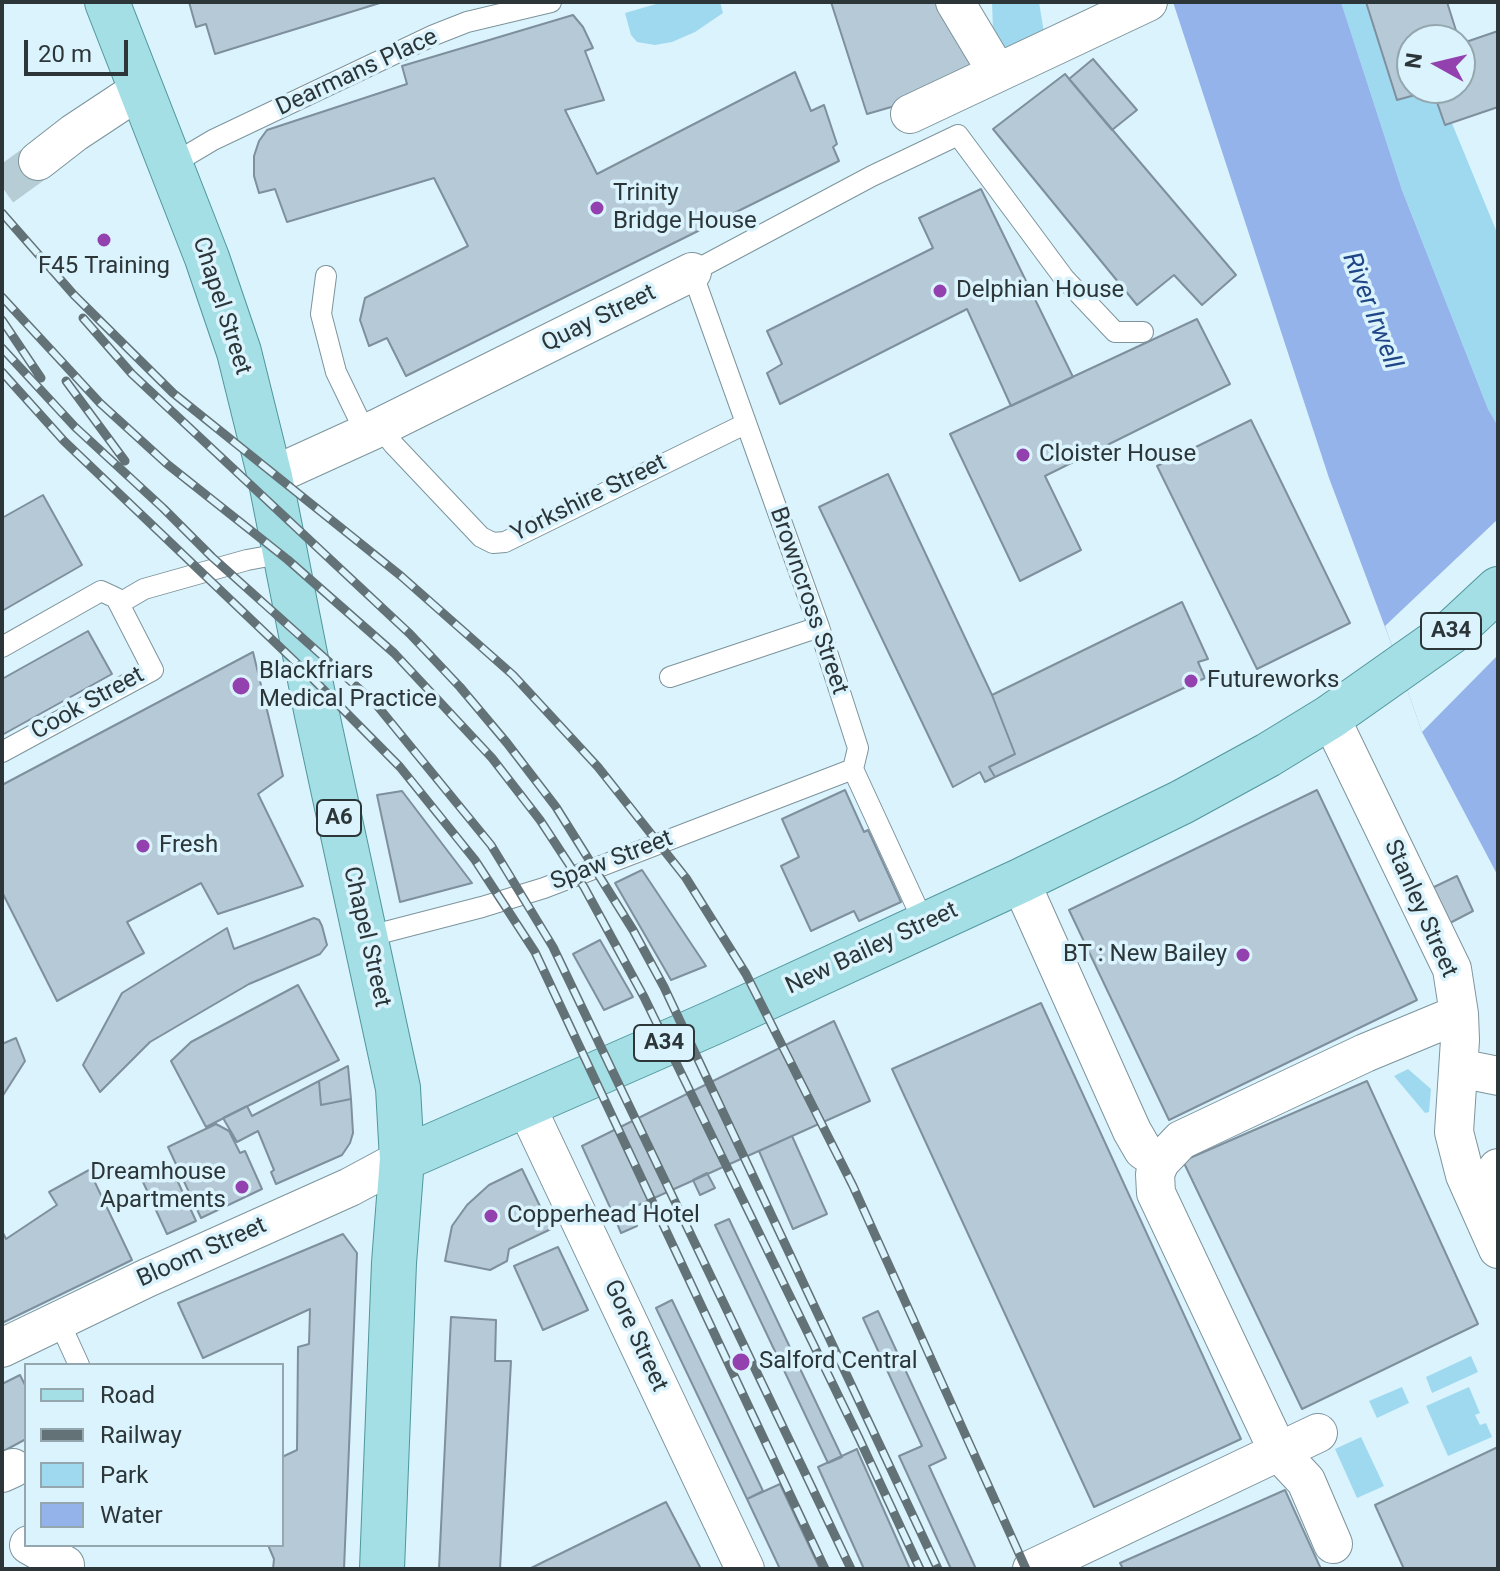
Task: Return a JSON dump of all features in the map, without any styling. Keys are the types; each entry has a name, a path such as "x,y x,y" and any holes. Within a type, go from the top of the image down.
{"main road":[{"name":"Chapel Street","path":"107,2 207,258 239,352 270,477 319,724 398,1088 402,1159 393,1275 382,1569"},
{"name":"A34","path":"1330,717 1455,629 1498,589"},
{"name":"New Bailey Street","path":"402,1159 712,1023 1020,881 1182,802 1330,717"}],"street":[{"path":"955,2 997,72"},
{"path":"910,114 1148,2"},
{"path":"38,161 142,88"},
{"name":"Quay Street","path":"270,477 373,430 692,272"},
{"name":"Stanley Street","path":"1330,717 1452,969 1459,1014 1454,1132 1465,1175 1486,1182 1498,1249"},
{"path":"1020,881 1132,1131 1143,1150 1160,1162"},
{"path":"1330,1556 1306,1481 1278,1451 1156,1193 1155,1174 1160,1162 1181,1140 1365,1053 1459,1014"},
{"path":"1459,1068 1498,1076"},
{"name":"Gore Street","path":"525,1104 745,1569"},
{"name":"Bloom Street","path":"2,1348 58,1319 350,1187 402,1159"},
{"path":"1032,1569 1318,1433"},
{"path":"2,1531 24,1542"},
{"path":"32,1547 65,1565"}],"lane":[{"name":"Dearmans Place","path":"171,165 213,140 434,35 467,22 551,2"},
{"name":"Quay Street","path":"692,272 958,135 1064,278 1115,332 1143,332"},
{"name":"Browncross Street","path":"692,272 819,627 858,748 853,769 925,925"},
{"path":"326,276 321,314 336,372 373,430"},
{"name":"Yorkshire Street","path":"373,430 394,445 481,537 493,543 505,542 745,424"},
{"path":"2,647 101,591 120,603 144,589 247,560 285,553"},
{"name":"Cook Street","path":"2,752 153,670 120,603"},
{"path":"670,677 819,627"},
{"name":"Spaw Street","path":"366,937 544,888 853,769"},
{"path":"58,1319 78,1363"}],"green space":[{"path":"663,2 720,2 723,13 695,32 672,42 655,45 637,42 631,35 625,13"},
{"path":"992,2 1039,2 1045,39 1000,63 993,30"},
{"path":"1341,2 1366,2 1396,104 1438,104 1445,124 1451,121 1498,235 1498,426 1488,409 1402,190"},
{"path":"1408,1069 1431,1089 1429,1112 1425,1113 1394,1076"},
{"path":"1471,1356 1478,1372 1432,1393 1426,1377"},
{"path":"1402,1387 1409,1403 1377,1418 1369,1401"},
{"path":"1469,1387 1480,1413 1475,1415 1480,1425 1486,1423 1492,1437 1448,1456 1426,1406"},
{"path":"1361,1437 1384,1486 1357,1498 1335,1449"}],"water":[{"name":"River Irwell","path":"1173,2 1341,2 1402,190 1488,409 1498,426 1498,876 1422,732 1329,478"}],"pier":[{"path":"1498,519 1498,655 1422,732 1385,626"}],"building":[{"path":"189,2 383,2 215,54 206,24 196,27"},
{"path":"831,2 939,2 975,66 912,101 867,114"},
{"path":"1366,2 1447,2 1454,24 1396,24 1396,97"},
{"name":"Trinity Bridge House","path":"573,15 593,48 585,51 604,100 565,110 597,174 795,72 811,111 824,105 837,144 833,147 839,161 406,376 387,338 369,346 360,320 365,298 468,246 434,178 287,222 275,189 259,193 254,176 254,156 259,141 267,130 407,84 402,66"},
{"path":"1498,31 1498,107 1445,125 1438,104 1476,104 1476,39"},
{"path":"1093,59 1137,110 1112,130 1069,79"},
{"path":"1065,74 1236,275 1202,305 1174,275 1137,305 993,129"},
{"name":"Delphian House","path":"981,189 1073,377 1011,406 967,309 780,404 767,373 782,364 767,331 933,248 919,218"},
{"name":"Cloister House","path":"1197,319 1230,384 1045,476 1081,550 1020,581 950,434"},
{"path":"1251,420 1350,623 1257,669 1157,466"},
{"path":"888,474 992,695 1015,754 989,767 995,777 985,782 980,772 953,787 819,507"},
{"path":"43,495 82,565 2,611 2,518"},
{"path":"1182,602 1208,659 1198,662 1205,678 995,777 989,767 1015,754 992,695"},
{"path":"88,631 112,674 2,735 2,679"},
{"name":"Fresh","path":"253,652 283,776 258,794 303,886 218,914 201,883 127,922 144,953 57,1001 2,892 2,785"},
{"path":"845,790 864,832 868,830 901,902 859,921 854,911 811,931 781,866 799,857 782,819"},
{"name":"BT : New Bailey","path":"1317,790 1417,1000 1169,1120 1069,910"},
{"path":"402,791 472,883 400,902 377,795"},
{"path":"642,870 706,966 671,980 615,883"},
{"path":"1457,876 1473,911 1448,924 1432,888"},
{"path":"314,918 322,926 327,945 320,954 249,984 150,1042 100,1092 83,1065 122,993 227,928 234,949"},
{"path":"600,940 633,997 604,1010 573,954"},
{"path":"298,985 339,1060 206,1127 171,1061 191,1042"},
{"path":"1041,1003 1241,1439 1094,1507 892,1069"},
{"path":"834,1021 870,1101 614,1216 582,1146"},
{"path":"16,1038 25,1061 2,1097 2,1044"},
{"path":"348,1066 351,1099 321,1105 319,1081"},
{"path":"319,1081 321,1105 351,1099 353,1133 350,1143 342,1155 276,1184 271,1172 274,1170 258,1131 237,1142 223,1118 247,1106 252,1116"},
{"path":"1367,1081 1478,1324 1302,1409 1183,1161"},
{"path":"216,1124 229,1131 240,1153 245,1151 262,1189 201,1218 168,1147"},
{"path":"792,1136 827,1214 793,1229 759,1151"},
{"path":"172,1169 196,1221 167,1234 143,1182"},
{"path":"522,1169 551,1229 509,1249 507,1261 490,1270 445,1261 452,1226 467,1205 489,1185"},
{"path":"89,1170 132,1260 2,1323 2,1231 6,1239 57,1205 49,1192"},
{"path":"707,1173 715,1188 700,1195 693,1180"},
{"path":"629,1209 637,1226 621,1233 614,1216"},
{"path":"729,1219 842,1457 828,1463 715,1225"},
{"path":"343,1234 357,1253 344,1569 273,1569 274,1559 269,1547 284,1547 284,1456 297,1450 298,1347 309,1344 310,1309 203,1358 178,1303"},
{"path":"558,1247 588,1310 543,1330 514,1266"},
{"path":"672,1300 763,1491 747,1499 656,1308"},
{"path":"878,1311 946,1458 929,1466 976,1569 951,1569 899,1456 922,1446 863,1318"},
{"path":"451,1317 496,1320 495,1361 511,1361 500,1569 439,1569"},
{"path":"20,1375 24,1383 24,1440 2,1452 2,1384"},
{"path":"1498,1447 1498,1569 1404,1569 1375,1505"},
{"path":"857,1449 910,1569 864,1569 818,1467"},
{"path":"780,1484 820,1569 780,1569 747,1499"},
{"path":"1285,1490 1321,1569 1123,1569 1120,1563"},
{"path":"666,1502 701,1569 529,1569"}],"tunnel":[{"path":"2,187 38,161"}],"railway":[{"path":"2,213 74,295 173,393 401,576 513,675 598,767 686,878 746,974 853,1186 1026,1569"},
{"path":"2,297 100,403 167,464 288,560 394,653 492,758 540,820 584,887 644,997 920,1569"},
{"path":"83,318 132,374 410,634 460,687 556,807 633,930 664,987 938,1569"},
{"path":"2,320 41,378"},
{"path":"2,348 75,427 212,557 375,703 491,845 553,947 851,1569"},
{"path":"2,372 64,441 305,671 400,767 475,860 535,952 825,1569"},
{"path":"66,381 125,461"}],"place":[{"name":"Trinity Bridge House","path":"597,208"},
{"name":"F45 Training","path":"104,240"},
{"name":"Delphian House","path":"940,291"},
{"name":"Cloister House","path":"1023,455"},
{"name":"Futureworks","path":"1191,681"},
{"name":"Blackfriars Medical Practice","path":"241,686"},
{"name":"Fresh","path":"143,846"},
{"name":"BT : New Bailey","path":"1243,955"},
{"name":"Dreamhouse Apartments","path":"242,1187"},
{"name":"Copperhead Hotel","path":"491,1216"},
{"name":"Salford Central","path":"741,1362"}]}
